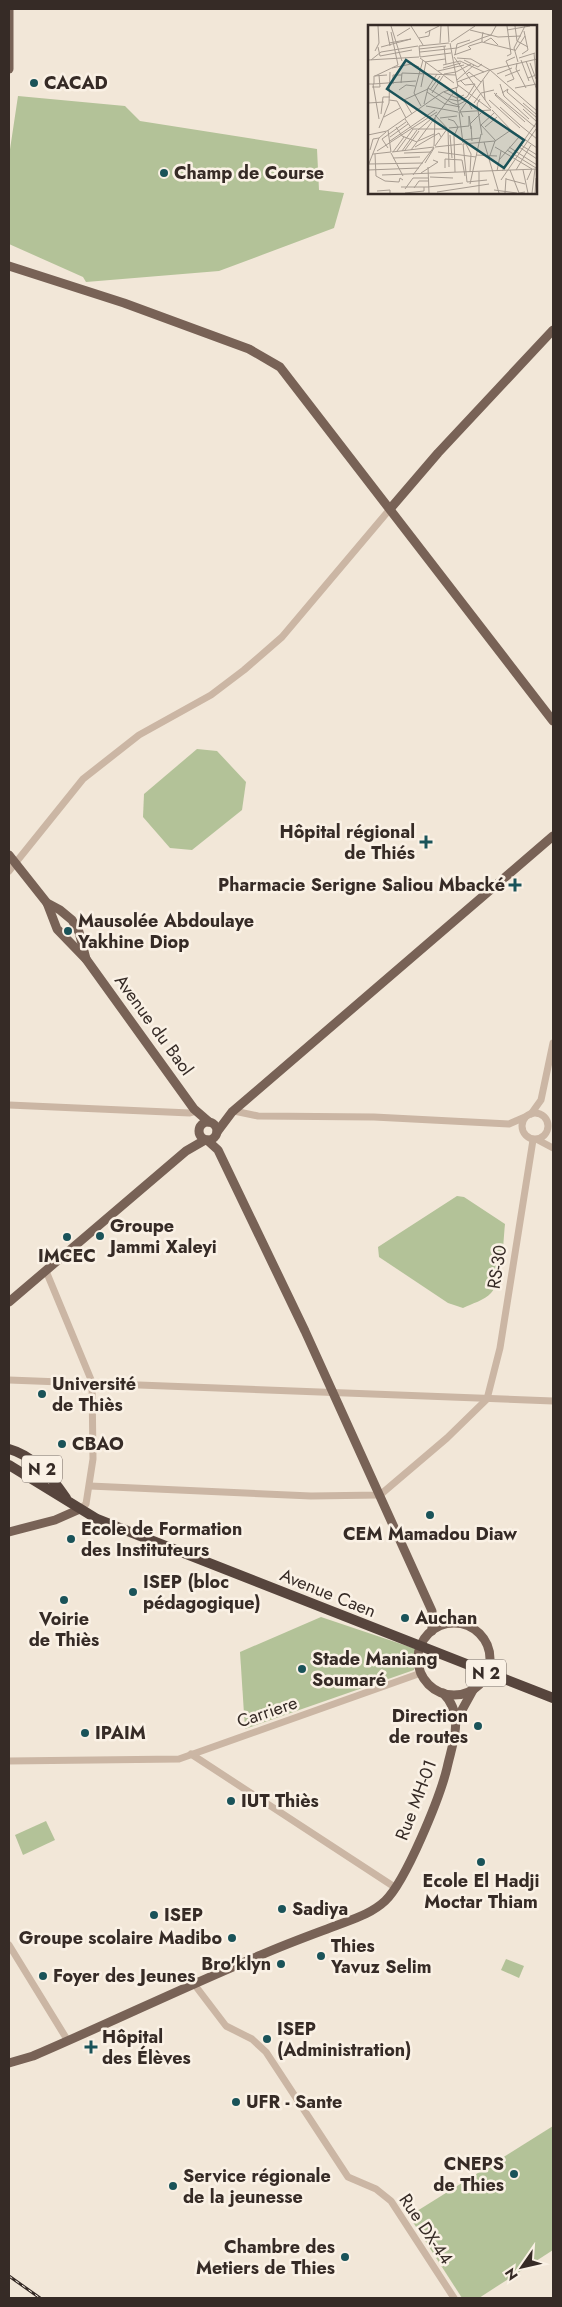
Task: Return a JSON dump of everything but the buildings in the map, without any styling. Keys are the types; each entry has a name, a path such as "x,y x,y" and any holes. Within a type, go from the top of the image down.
{"highway":[{"name":"Avenue Caen","path":"9,1449 21,1453 33,1461 51,1478 67,1499"},
{"name":"Avenue Caen","path":"9,1464 80,1509 110,1525 553,1698"}],"main road":[{"path":"9,9 9,69"},
{"path":"10,266 124,303 248,349 268,359 280,368 296,386 553,721"},
{"path":"390,509 438,453 553,330"},
{"path":"9,1302 186,1151 206,1140 212,1139 233,1112 553,836"},
{"name":"Avenue du Baol","path":"9,855 47,902 72,920 79,932 86,959"},
{"name":"Avenue du Baol","path":"47,902 57,929 86,959 195,1111"},
{"path":"195,1111 215,1125 218,1150 333,1392 432,1611 432,1631"},
{"path":"195,1111 199,1130 206,1140 218,1150"},
{"path":"186,1151 204,1122 210,1122 233,1112"},
{"path":"10,1532 55,1520 80,1509"},
{"path":"432,1611 448,1624"},
{"path":"472,1690 455,1695 443,1693 430,1686 421,1674 418,1660 420,1647 432,1631 448,1624 456,1623 471,1628 483,1638 489,1655 487,1673"},
{"name":"Rue MH-01","path":"9,2063 33,2056 68,2041 262,1954 367,1914 387,1899 396,1888 433,1809 445,1776 456,1719 472,1690 481,1683 487,1673"},
{"path":"443,1693 453,1704 456,1719"}],"street":[{"path":"9,871 82,779 139,735 211,695 282,637 390,509"},
{"path":"524,1133 522,1125 540,1100 553,1043"},
{"path":"540,1100 548,1120 552,1147"},
{"path":"9,1105 195,1111"},
{"path":"233,1112 258,1116 374,1117 509,1124 538,1113 548,1120"},
{"path":"509,1124 535,1140 552,1147"},
{"path":"535,1140 549,1131"},
{"name":"RS-30","path":"487,1399 500,1348 535,1140"},
{"path":"46,1271 92,1382 93,1459 86,1504 80,1509"},
{"path":"9,1380 553,1401"},
{"path":"90,1486 310,1496 380,1495 446,1438 487,1399"},
{"name":"Carriere","path":"9,1761 179,1759 421,1674"},
{"path":"191,1754 396,1888"},
{"path":"9,1945 68,2041"},
{"name":"Rue DX-44","path":"194,1984 226,2026 252,2040 266,2052 348,2177 376,2188 391,2201 454,2298"}],"green space":[{"name":"Champ de Course","path":"18,96 125,106 140,121 317,149 319,190 344,193 334,228 219,271 86,282 83,277 9,244 9,156"},
{"path":"197,749 217,751 246,782 242,810 192,850 170,848 143,817 144,794"},
{"path":"457,1196 464,1197 505,1224 502,1260 495,1287 485,1298 463,1308 448,1303 379,1257 378,1247"},
{"path":"321,1617 416,1649 414,1670 245,1729 240,1652"},
{"path":"46,1821 55,1840 23,1855 15,1835"},
{"path":"506,1959 524,1966 519,1978 501,1970"},
{"name":"CNEPS de Thies","path":"553,2126 553,2250 479,2298 462,2298 409,2216"}],"railway":[{"path":"9,2276 40,2298"}],"place":[{"name":"CACAD","path":"34,83"},
{"name":"Champ de Course","path":"164,173"},
{"name":"Hôpital régional de Thiés","path":"426,842"},
{"name":"Pharmacie Serigne Saliou Mbacké","path":"515,885"},
{"name":"Mausolée Abdoulaye Yakhine Diop","path":"68,931"},
{"name":"Groupe Jammi Xaleyi","path":"100,1236"},
{"name":"IMCEC","path":"67,1237"},
{"name":"Université de Thiès","path":"42,1394"},
{"name":"CBAO","path":"62,1444"},
{"name":"CEM Mamadou Diaw","path":"430,1515"},
{"name":"Ecole de Formation des Instituteurs","path":"71,1539"},
{"name":"ISEP (bloc pédagogique)","path":"133,1592"},
{"name":"Voirie de Thiès","path":"64,1600"},
{"name":"Auchan","path":"405,1618"},
{"name":"Stade Maniang Soumaré","path":"302,1669"},
{"name":"Direction de routes","path":"478,1726"},
{"name":"IPAIM","path":"85,1733"},
{"name":"IUT Thiès","path":"231,1801"},
{"name":"Ecole El Hadji Moctar Thiam","path":"481,1862"},
{"name":"Sadiya","path":"282,1909"},
{"name":"ISEP","path":"154,1915"},
{"name":"Groupe scolaire Madibo","path":"232,1938"},
{"name":"Thies Yavuz Selim","path":"321,1956"},
{"name":"Bro'klyn","path":"281,1964"},
{"name":"Foyer des Jeunes","path":"43,1976"},
{"name":"ISEP (Administration)","path":"267,2039"},
{"name":"Hôpital des Élèves","path":"91,2047"},
{"name":"UFR - Sante","path":"236,2102"},
{"name":"CNEPS de Thies","path":"514,2174"},
{"name":"Service régionale de la jeunesse","path":"173,2186"},
{"name":"Chambre des Metiers de Thies","path":"345,2257"}]}
